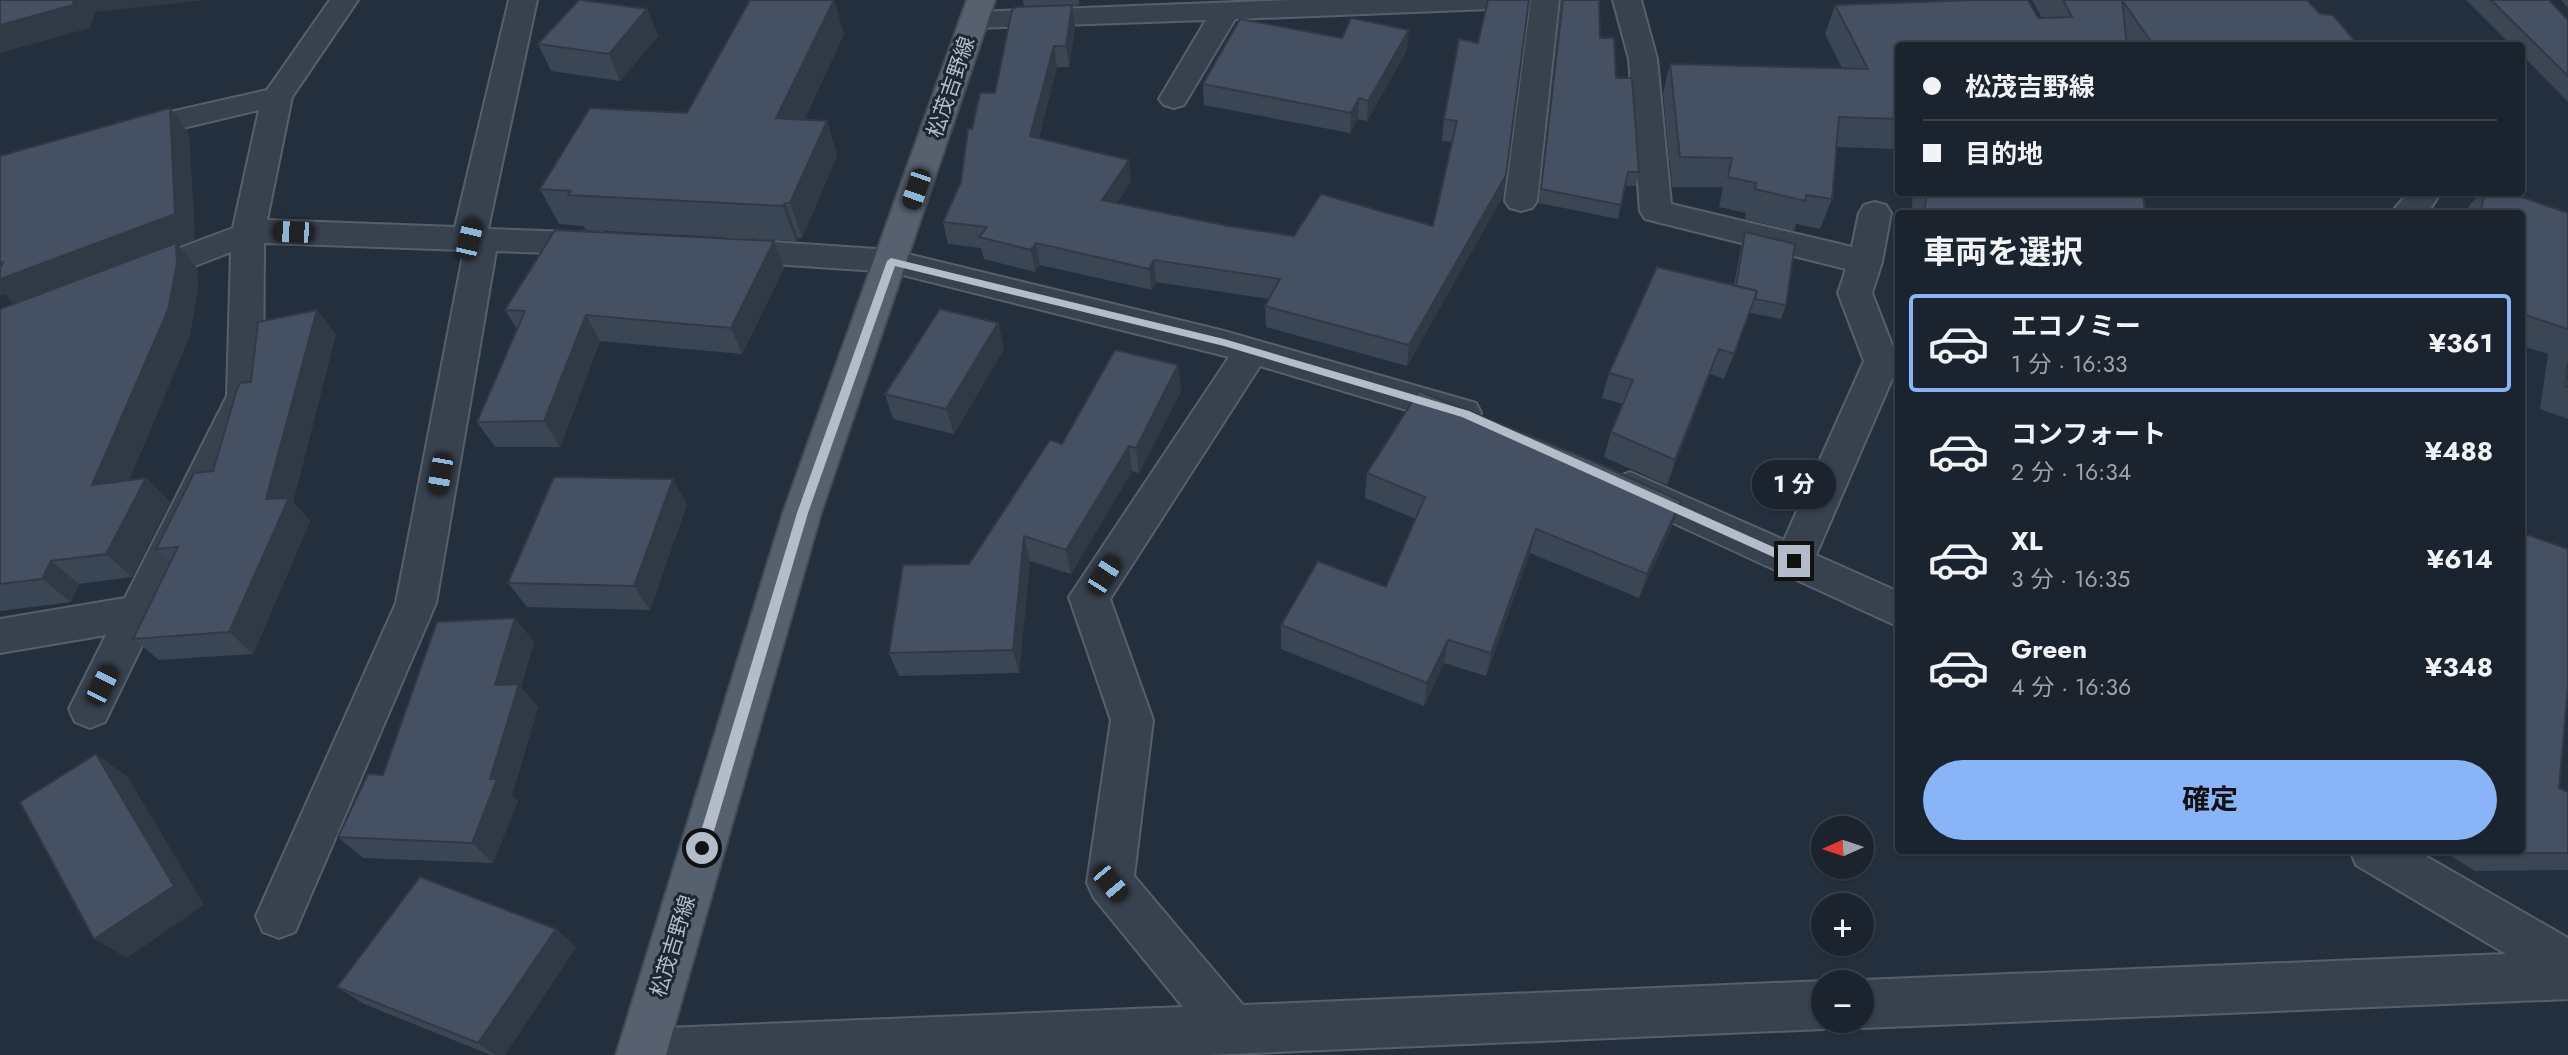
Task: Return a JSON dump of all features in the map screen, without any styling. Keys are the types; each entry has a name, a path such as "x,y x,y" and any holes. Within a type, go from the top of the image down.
{"main road":[{"name":"松茂吉野線","path":"641,1055 802,513 978,10"}],"street":[{"path":"90,709 245,396 248,236 277,97 344,0"},
{"path":"279,916 416,603 475,239 523,0"},
{"path":"978,10 1226,10 1515,0"},
{"path":"1521,201 1545,0"},
{"path":"1627,0 1643,59 1656,211 1865,262"},
{"path":"1174,99 1226,10"},
{"path":"99,137 277,97"},
{"path":"2411,210 2423,196"},
{"path":"1794,561 1888,348 1855,293 1865,262 1875,213"},
{"path":"114,285 227,241 268,231 628,245"},
{"path":"694,248 891,261 1252,351 1465,414 1490,425"},
{"path":"1233,1030 1110,883 1132,720 1089,597 1252,351"},
{"path":"1604,476 1895,608"},
{"path":"0,636 137,613"},
{"path":"2379,854 2568,964"},
{"path":"1874,1004 2568,975"},
{"path":"641,1055 1233,1030 1306,1041 1811,1007"}],"building":[{"path":"0,0 74,0 73,5 0,25"},
{"path":"579,0 647,9 609,54 538,44"},
{"path":"750,0 834,0 776,118 827,121 790,203 783,206 568,195 571,191 540,189 590,108 687,113"},
{"path":"1488,0 1529,0 1506,175 1409,345 1265,306 1280,279 1154,260 1149,269 1036,243 1031,250 979,237 987,227 943,222 961,182 968,129 972,129 980,93 995,93 1012,10 1016,7 1072,5 1066,46 1054,46 1030,136 1129,160 1102,200 1228,226 1294,236 1321,194 1433,226 1457,121 1444,119 1459,39 1478,43"},
{"path":"1563,0 1599,0 1600,38 1614,38 1616,78 1632,78 1639,172 1628,172 1621,205 1541,189"},
{"path":"2028,0 2038,18 2072,17 2063,0 2122,0 2127,42 1895,42 1895,119 1839,117 1832,199 1806,195 1805,201 1755,189 1756,183 1728,177 1732,158 1680,157 1670,64 1868,69 1835,5"},
{"path":"2122,0 2307,0 2320,14 2333,15 2356,42 2151,42"},
{"path":"2491,0 2549,0 2568,20 2568,76"},
{"path":"1351,18 1409,30 1368,101 1359,98 1351,113 1203,84 1240,19 1342,38"},
{"path":"170,108 175,214 0,279 3,262 0,263 0,156"},
{"path":"1926,196 2143,196 2145,210 1925,210"},
{"path":"2484,196 2519,196 2568,213 2568,329 2525,315 2525,210 2481,210"},
{"path":"555,230 774,241 731,328 586,315 544,421 477,422 525,311 505,310"},
{"path":"1745,232 1795,244 1786,305 1755,299 1757,291 1736,286"},
{"path":"176,243 177,263 168,310 92,485 146,478 106,554 51,561 42,579 0,584 0,309"},
{"path":"1657,267 1757,291 1734,354 1719,349 1675,460 1611,432 1633,380 1609,373"},
{"path":"940,309 998,323 946,409 885,394"},
{"path":"317,310 266,499 289,498 229,632 133,639 178,547 156,549 194,473 213,471 237,389 240,383 251,382 258,322"},
{"path":"1115,350 1178,365 1136,448 1129,446 1066,550 1024,536 1013,650 889,653 903,565 969,564 1050,440 1062,444"},
{"path":"2568,362 2568,387 2565,386"},
{"path":"1419,391 1590,460 1681,501 1647,574 1536,529 1491,653 1448,640 1427,683 1281,625 1318,561 1386,587 1425,497 1367,473"},
{"path":"554,477 673,479 634,586 508,583"},
{"path":"2525,534 2568,549 2568,686 2559,788 2568,792 2568,853 2525,853"},
{"path":"515,618 495,685 519,684 490,779 497,779 472,843 338,837 368,774 383,775 437,622"},
{"path":"96,754 174,886 94,939 20,802"},
{"path":"420,877 556,929 478,1043 337,987"}],"route":[{"path":"702,848 802,513 891,261 1224,343 1465,414 1794,561"}]}
